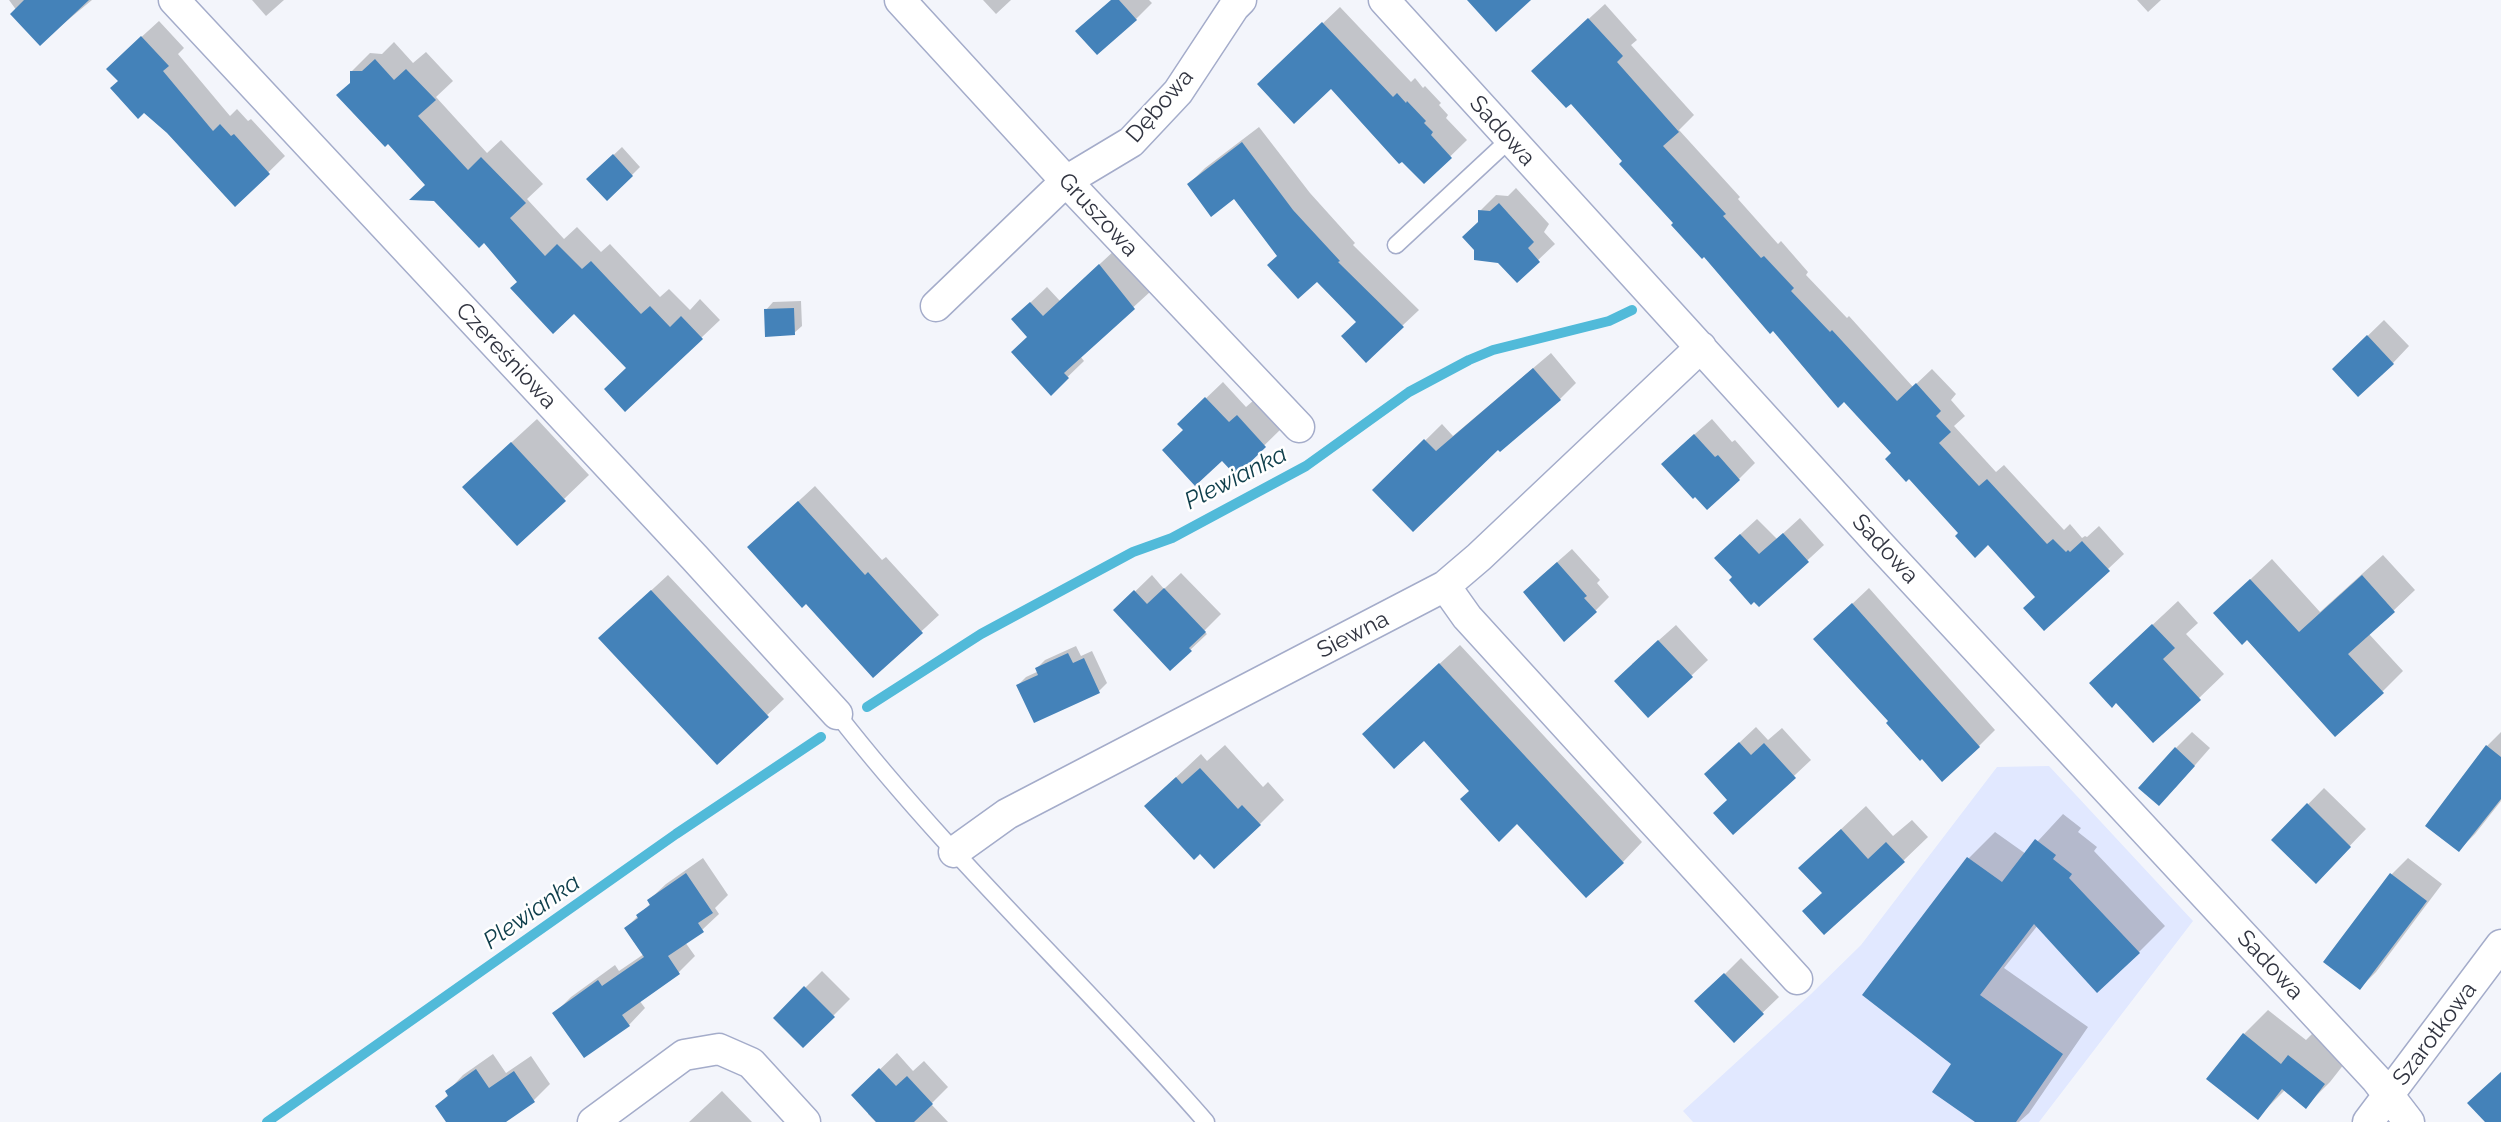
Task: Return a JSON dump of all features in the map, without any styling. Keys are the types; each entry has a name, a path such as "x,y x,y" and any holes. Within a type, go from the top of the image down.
{"street":[{"name":"Czereśniowa","path":"174,0 837,714"},
{"name":"Gruszowa","path":"900,0 1066,181 1299,427"},
{"name":"Dębowa","path":"936,306 1066,181 1131,142 1178,92 1241,0"},
{"name":"Sadowa","path":"1384,0 1900,566 2376,1079 2409,1122"},
{"name":"Siewna","path":"954,852 1007,814 1445,586 1701,347"},
{"path":"1445,586 1467,617 1797,979"},
{"name":"Szarotkowa","path":"2368,1122 2501,945"},
{"path":"593,1122 684,1055 719,1049 751,1063 805,1122"}],"lane":[{"path":"1396,246 1510,139"},
{"path":"837,714 874,761 954,852 1206,1122"}],"shaded area":[{"path":"2049,766 2193,921 2039,1122 1693,1122 1683,1111 1861,945 1997,767"}],"building":[{"path":"24,0 89,0 40,46 10,14"},
{"path":"1111,0 1119,0 1137,20 1097,55 1075,31"},
{"path":"1467,0 1531,0 1496,32"},
{"path":"1588,18 1623,56 1617,62 1679,132 1663,146 1726,214 1723,216 1761,258 1764,256 1794,288 1791,291 1830,332 1832,330 1897,401 1916,383 1941,411 1936,416 1951,432 1939,443 1979,486 1987,479 2047,544 2053,539 2066,552 2070,552 2082,541 2110,571 2044,631 2023,608 2035,597 1988,545 1975,558 1955,536 1958,533 1909,479 1906,482 1885,459 1891,453 1844,402 1838,408 1773,331 1770,334 1704,257 1702,259 1671,225 1673,223 1619,164 1622,161 1571,104 1566,108 1531,71"},
{"path":"1322,22 1393,97 1397,93 1406,103 1407,101 1426,121 1424,123 1433,132 1431,135 1452,158 1424,184 1402,162 1399,164 1331,89 1294,124 1257,84"},
{"path":"141,36 169,66 163,71 213,131 220,124 231,136 234,134 270,174 235,207 167,133 144,113 138,119 110,88 118,81 106,69"},
{"path":"375,59 394,80 406,69 436,100 418,116 468,170 481,157 526,203 510,218 545,256 557,244 582,269 591,261 641,314 650,306 670,327 681,316 703,339 625,412 604,389 626,368 574,314 553,334 510,288 517,282 484,243 479,248 434,201 409,200 425,185 388,144 385,147 336,95 350,83 350,71 362,71"},
{"path":"1242,142 1293,210 1340,261 1338,262 1404,327 1366,363 1341,336 1356,322 1317,282 1298,299 1267,265 1277,256 1234,199 1211,217 1187,184"},
{"path":"613,154 633,176 607,201 586,179"},
{"path":"1499,203 1534,242 1528,248 1540,262 1517,283 1498,263 1474,260 1474,250 1462,237 1478,222 1478,210 1490,211"},
{"path":"1099,264 1135,309 1064,373 1069,378 1051,396 1011,352 1027,337 1011,319 1030,302 1043,316"},
{"path":"794,308 795,335 765,337 764,309"},
{"path":"2367,335 2394,364 2358,397 2332,369"},
{"path":"1533,368 1561,400 1500,452 1498,450 1413,532 1372,490 1424,439 1436,451"},
{"path":"1205,397 1229,422 1237,415 1266,447 1236,476 1222,461 1195,486 1162,450 1183,430 1177,424"},
{"path":"1694,434 1715,457 1718,455 1740,480 1707,510 1695,497 1693,499 1661,464"},
{"path":"511,442 566,501 517,546 462,487"},
{"path":"798,501 865,575 868,572 923,633 873,678 806,604 802,608 747,547"},
{"path":"1783,533 1809,562 1759,607 1754,602 1751,605 1729,580 1732,577 1714,558 1740,534 1759,554"},
{"path":"1557,562 1587,596 1584,598 1597,612 1564,642 1523,592"},
{"path":"2362,575 2395,612 2348,654 2384,693 2335,737 2247,640 2242,645 2213,613 2250,579 2299,632"},
{"path":"1164,588 1206,632 1189,648 1192,651 1170,671 1113,610 1134,590 1147,604"},
{"path":"651,590 769,717 717,765 598,638"},
{"path":"1852,603 1980,747 1942,782 1922,759 1920,761 1886,723 1888,721 1813,639"},
{"path":"2152,624 2175,648 2163,659 2201,700 2153,743 2116,703 2112,708 2089,683"},
{"path":"1658,640 1693,677 1648,718 1614,681"},
{"path":"1068,653 1073,663 1084,658 1100,693 1034,723 1016,685 1038,675 1035,668"},
{"path":"1439,663 1624,863 1586,898 1517,824 1499,842 1460,799 1469,791 1424,741 1394,769 1362,734"},
{"path":"1739,742 1751,755 1764,743 1796,778 1733,835 1713,813 1727,800 1704,774"},
{"path":"2486,745 2501,757 2501,799 2459,852 2425,826"},
{"path":"2175,747 2195,766 2159,806 2138,788"},
{"path":"1200,768 1238,809 1242,805 1261,825 1214,869 1200,854 1194,860 1144,806 1176,777 1182,784"},
{"path":"2307,803 2351,847 2316,884 2271,840"},
{"path":"1841,829 1868,859 1886,842 1905,862 1824,935 1802,911 1822,893 1798,868"},
{"path":"2035,839 2056,855 2053,859 2072,874 2069,878 2140,953 2097,993 2034,924 1980,995 2063,1054 2016,1122 1975,1122 1932,1092 1951,1064 1862,995 1967,857 2002,882"},
{"path":"686,873 713,913 698,923 704,932 668,956 680,974 622,1015 630,1026 584,1058 552,1013 598,980 602,986 644,957 624,928 650,905 647,900"},
{"path":"2390,873 2427,901 2360,990 2323,962"},
{"path":"1724,973 1764,1014 1734,1043 1694,1001"},
{"path":"804,986 835,1017 803,1048 773,1018"},
{"path":"2243,1033 2281,1064 2288,1055 2325,1084 2306,1109 2282,1089 2258,1120 2206,1079"},
{"path":"879,1068 896,1086 907,1076 933,1104 914,1122 876,1122 851,1095"},
{"path":"476,1069 489,1088 514,1071 535,1102 506,1122 446,1122 435,1106 448,1096 445,1091"},
{"path":"2501,1072 2501,1122 2485,1122 2467,1103"}],"waterway":[{"name":"Plewianka","path":"867,707 981,634 1133,552 1172,538 1306,466 1409,392 1469,360 1493,350 1609,321 1632,310"},
{"name":"Plewianka","path":"267,1122 676,834 821,737"}]}
